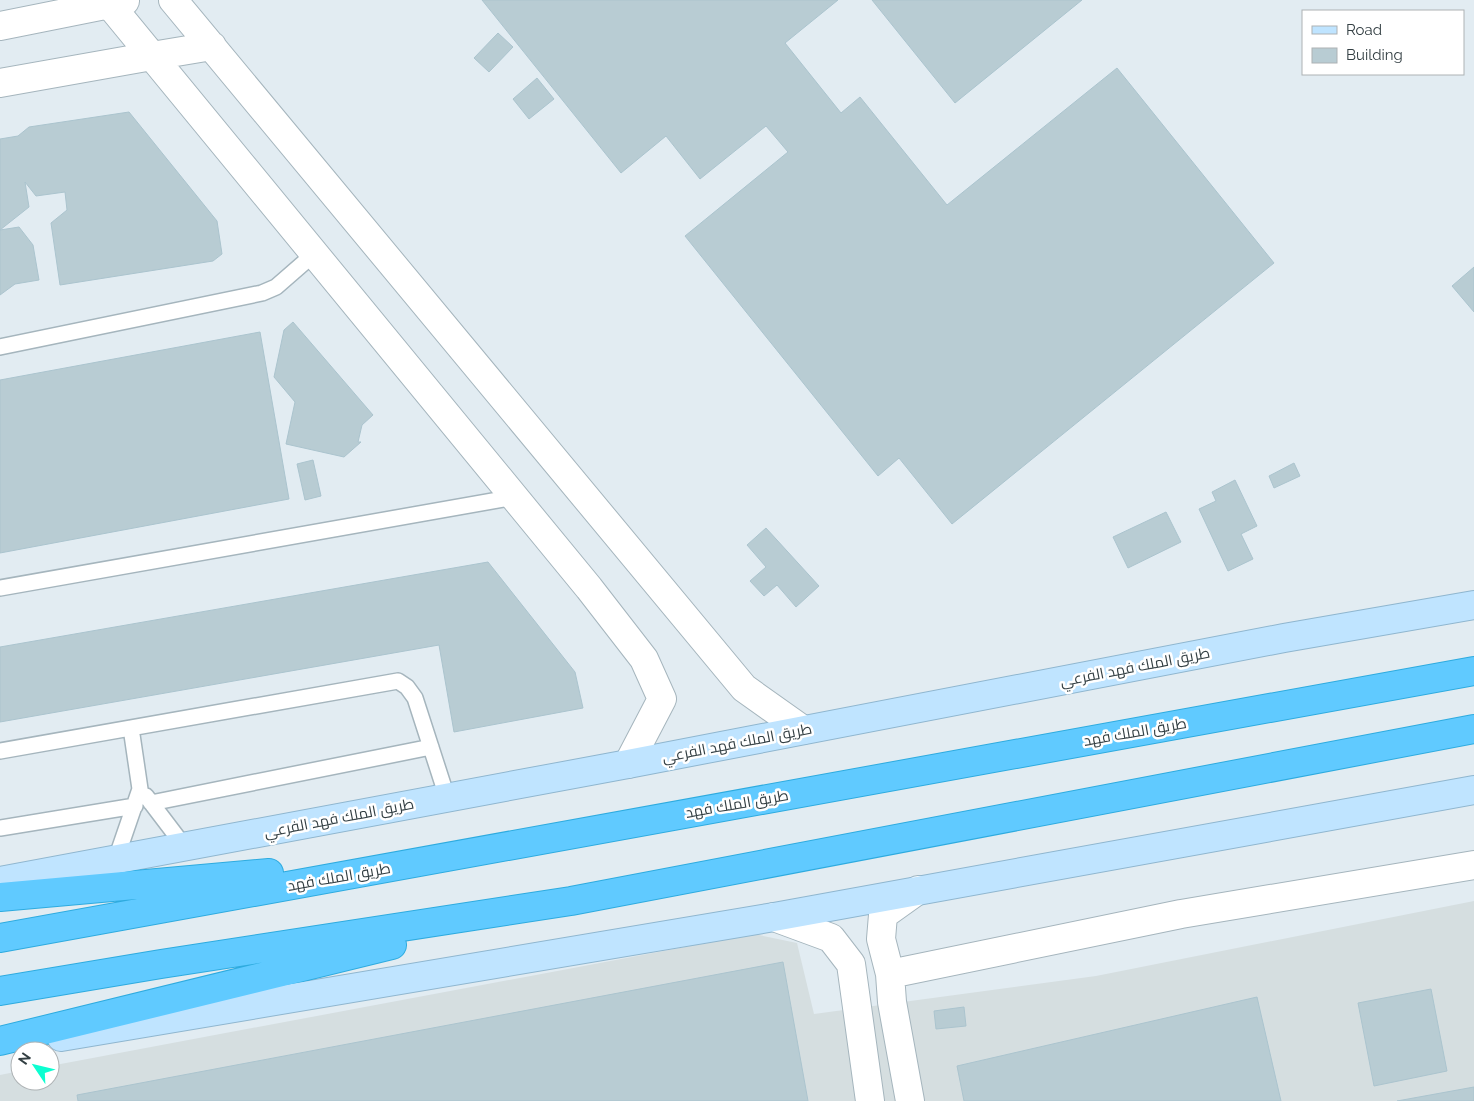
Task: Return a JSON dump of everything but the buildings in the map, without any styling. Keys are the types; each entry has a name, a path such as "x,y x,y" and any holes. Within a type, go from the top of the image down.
{"highway":[{"name":"طريق الملك فهد","path":"0,938 1474,671"},
{"path":"0,991 161,964 571,901 1474,729"},
{"path":"0,897 433,860"},
{"path":"0,1041 571,901"}],"main road":[{"name":"طريق الملك فهد الفرعي","path":"0,881 628,764 1284,638 1474,605"},
{"path":"0,1048 774,917 1474,790"}],"street":[{"path":"174,0 744,688 803,730"},
{"path":"0,26 115,2 152,56 515,497 644,659 662,699 628,764"},
{"path":"0,83 212,46"},
{"path":"890,974 1181,914 1474,865"},
{"path":"910,1101 892,1002 890,974 881,939 883,915 918,890"},
{"path":"774,917 832,938 851,964 870,1101"}],"lane":[{"path":"0,346 262,293 276,287 314,253"},
{"path":"0,588 515,497"},
{"path":"0,750 398,681 407,687 415,698 448,797"},
{"path":"116,859 140,789 131,728"},
{"path":"151,803 431,747"},
{"path":"140,789 184,846"},
{"path":"0,828 134,806"}],"shaded area":[{"path":"1474,901 1474,1101 0,1101 0,1075 10,1073 10,1091 60,1091 60,1064 754,934 797,943 814,1014 1096,976"}]}
